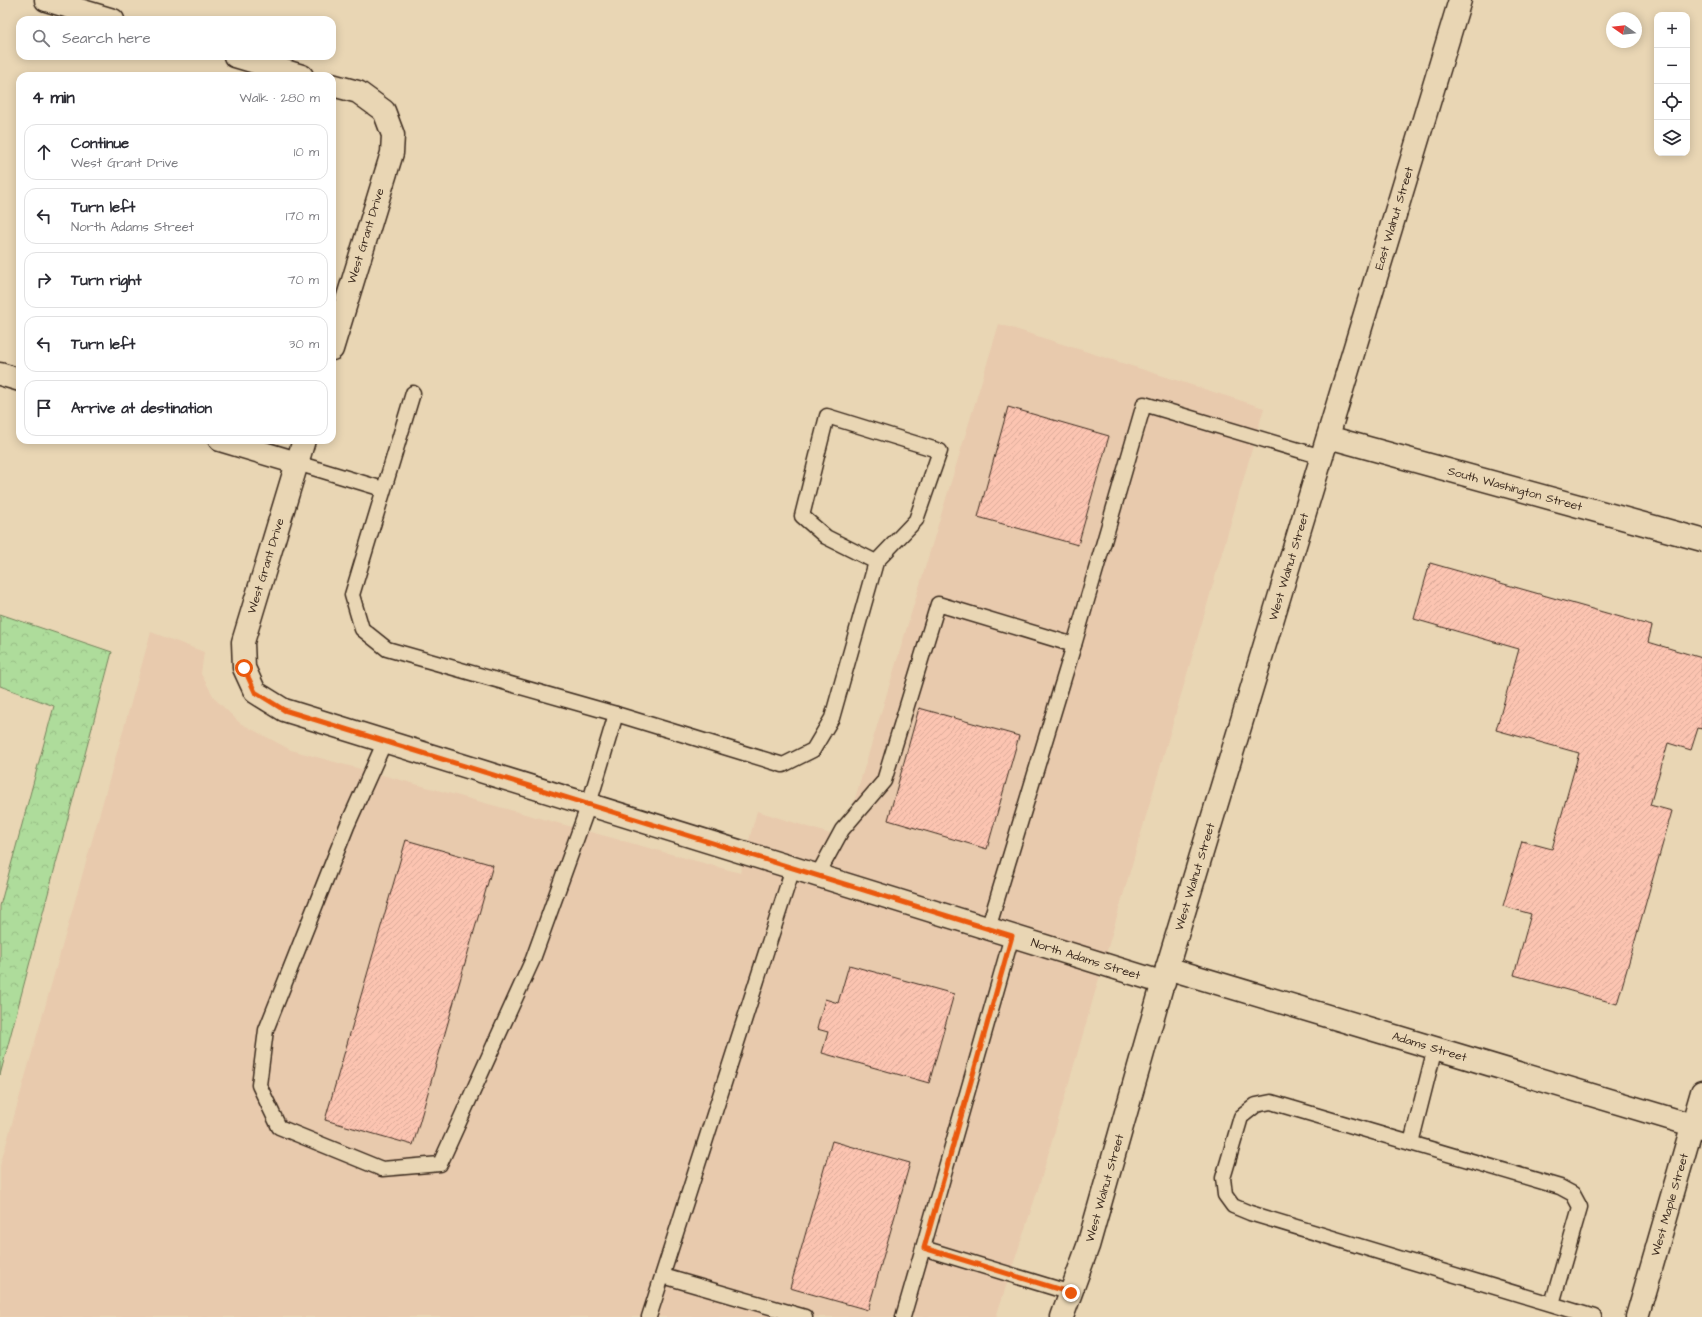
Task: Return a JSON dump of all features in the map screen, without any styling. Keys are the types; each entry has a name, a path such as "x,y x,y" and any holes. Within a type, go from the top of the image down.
{"street":[{"path":"46,0 100,16"},
{"name":"East Walnut Street","path":"1325,447 1460,0"},
{"path":"248,60 289,72"},
{"name":"West Grant Drive","path":"336,86 358,92 384,111 387,123 393,135 392,153 336,335"},
{"path":"0,374 16,379"},
{"path":"233,444 297,463"},
{"name":"West Grant Drive","path":"255,692 244,668 243,642 303,444"},
{"name":"South Washington Street","path":"1325,447 1702,540"},
{"name":"West Walnut Street","path":"1062,1317 1088,1246 1166,976 1325,447"},
{"name":"North Adams Street","path":"255,692 284,710 988,929 1166,976"},
{"name":"Adams Street","path":"1166,976 1435,1048 1697,1126"},
{"name":"West Maple Street","path":"1637,1317 1697,1126 1702,1092"}],"lane":[{"path":"413,393 352,595 362,629 387,649 616,714 783,765 813,750 832,718 876,562 916,520 940,451 827,416 802,516 826,537 876,562"},
{"path":"988,929 1074,645 1144,404 1325,447"},
{"path":"297,463 383,489"},
{"path":"817,876 842,830 884,781 938,604 1074,645"},
{"path":"386,741 347,826 266,1030 259,1085 279,1127 382,1169 440,1164 533,959 590,804 616,714"},
{"path":"650,1317 793,868"},
{"path":"903,1317 924,1248 1012,936"},
{"path":"1411,1143 1435,1048"},
{"path":"1552,1304 1580,1207 1573,1194 1560,1187 1270,1102 1256,1105 1241,1117 1223,1178 1225,1195 1233,1206 1250,1213 1594,1317"},
{"path":"924,1248 1071,1293"},
{"path":"663,1276 805,1317"}],"shaded area":[{"path":"999,324 1264,408 1039,1186 996,1317 0,1317 0,1166 151,632 204,652 201,674 215,699 240,723 291,750 740,873 757,811 843,838"}],"green space":[{"path":"0,614 112,652 0,1075 0,906 54,706 0,686"}],"building":[{"path":"1008,407 1109,436 1078,545 978,517"},
{"path":"1430,563 1652,626 1648,642 1702,658 1702,729 1698,728 1691,750 1668,743 1650,805 1672,811 1617,1004 1514,975 1531,914 1503,906 1522,841 1552,849 1579,753 1496,730 1519,649 1414,619"},
{"path":"919,708 1019,736 987,849 888,820"},
{"path":"406,840 493,865 413,1145 325,1120"},
{"path":"849,965 954,994 929,1083 822,1053 828,1032 817,1029 825,999 838,1003"},
{"path":"832,1141 910,1163 868,1310 790,1288"}],"route":[{"path":"244,668 255,692 284,710 1012,936 924,1248 1071,1293"}]}
